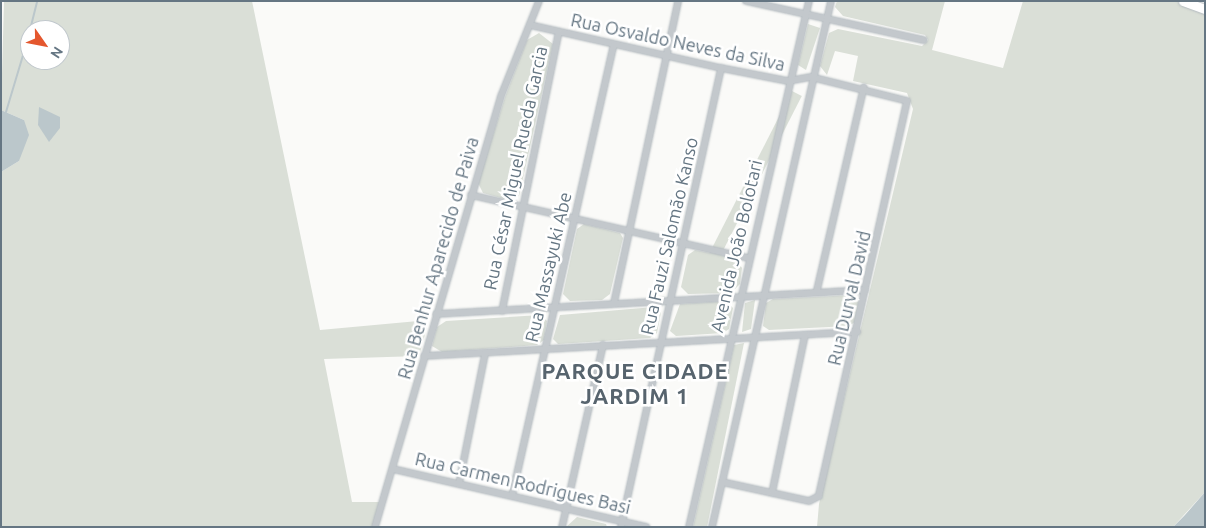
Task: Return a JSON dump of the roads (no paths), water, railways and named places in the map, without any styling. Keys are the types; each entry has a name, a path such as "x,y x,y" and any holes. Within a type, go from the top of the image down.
{"main road":[{"path":"1183,1 1205,9"}],"street":[{"name":"Rua Benhur Aparecido de Paiva","path":"375,527 501,96 539,1"},
{"path":"614,303 628,229 678,1"},
{"path":"746,1 924,40"},
{"name":"Avenida João Bolotari","path":"689,527 788,81 809,1"},
{"name":"Avenida João Bolotari","path":"712,527 811,77 831,1"},
{"name":"Rua Osvaldo Neves da Silva","path":"530,25 721,68 788,81 811,77 864,87 907,100"},
{"name":"Rua César Miguel Rueda Garcia","path":"502,311 559,32"},
{"name":"Rua Massayuki Abe","path":"512,496 614,45"},
{"name":"Rua Fauzi Salomão Kanso","path":"621,524 721,68"},
{"path":"817,290 864,87"},
{"name":"Rua Durval David","path":"772,493 815,501 857,332 907,100"},
{"path":"471,195 628,229 749,258"},
{"path":"436,314 740,296 764,292 866,290"},
{"path":"424,356 857,332"},
{"path":"722,482 772,493 805,335"},
{"path":"562,527 603,345"},
{"path":"459,484 485,354"},
{"name":"Rua Carmen Rodrigues Basi","path":"393,469 566,509 621,524 646,527"}],"waterway":[{"path":"32,20 37,1"},
{"path":"6,112 20,65"}],"district":[{"name":"PARQUE CIDADE JARDIM 1","path":"635,382"}]}
